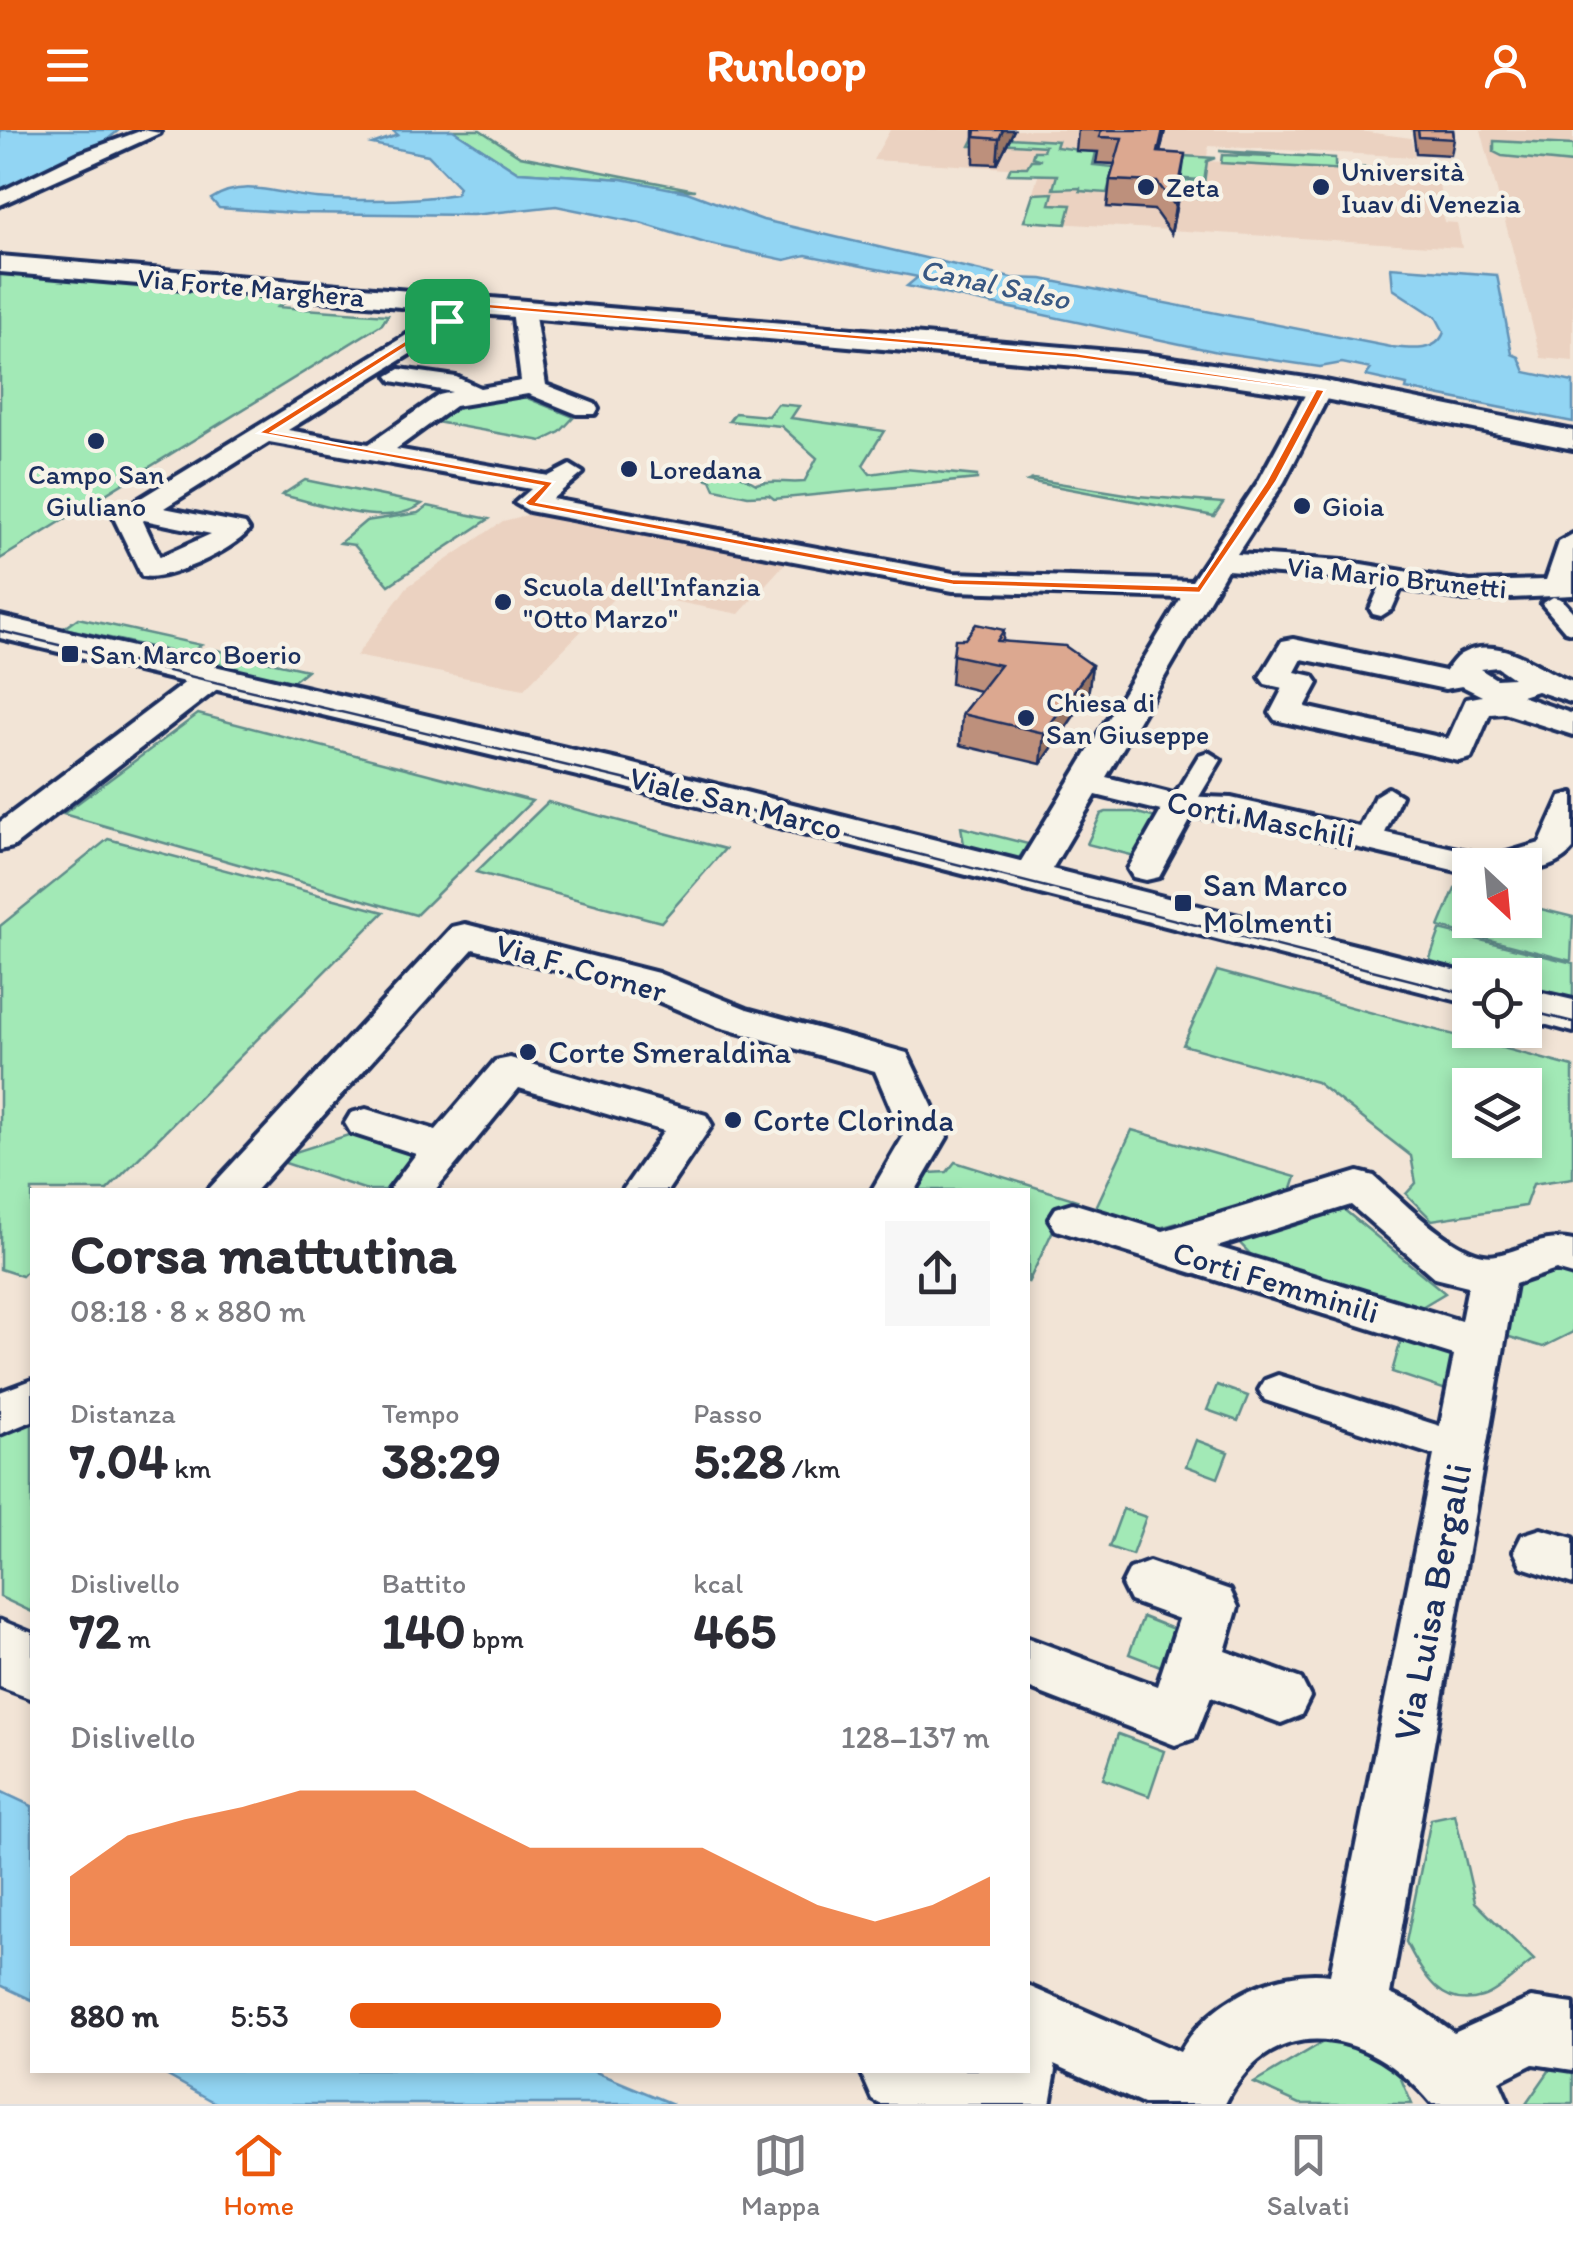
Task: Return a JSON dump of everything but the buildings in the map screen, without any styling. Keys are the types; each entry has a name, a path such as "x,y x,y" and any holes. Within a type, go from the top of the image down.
{"main road":[{"path":"0,1652 30,1666"},
{"path":"910,2073 977,2104"}],"street":[{"path":"0,199 84,158 151,133 136,130"},
{"name":"Via Forte Marghera","path":"0,264 475,321 524,316 1076,356 1320,390 1573,440"},
{"path":"140,510 263,433 475,321 524,316 534,386"},
{"path":"400,376 456,384 475,395"},
{"path":"374,453 448,400 534,386 586,409"},
{"path":"1030,876 1218,560 1271,482 1320,390"},
{"path":"263,433 374,453 560,478 529,503 953,582 1200,590"},
{"path":"1573,542 1562,591 1573,626"},
{"name":"Via Mario Brunetti","path":"1218,560 1328,568 1394,579 1475,604 1558,588 1562,591"},
{"path":"1381,610 1394,579"},
{"name":"Viale San Marco","path":"0,627 1030,876 1452,985"},
{"path":"1524,671 1523,686 1483,682 1445,680 1294,645 1276,677 1302,683 1284,716 1459,752 1478,706 1483,682 1485,629 1524,671 1573,692"},
{"path":"0,839 214,676"},
{"path":"1483,682 1573,725"},
{"path":"1146,869 1208,760"},
{"name":"Corti Maschili","path":"1086,782 1181,806 1231,808 1452,859"},
{"path":"1368,840 1388,796"},
{"name":"Corti Maschili","path":"1542,856 1564,841 1571,816"},
{"name":"Via F. Corner","path":"232,1188 465,935 644,981 732,1018 892,1062 925,1137 895,1188"},
{"path":"1542,1008 1573,1016"},
{"path":"413,1188 510,1071 691,1124 645,1188"},
{"path":"366,1123 446,1148"},
{"path":"1164,1248 1358,1187 1451,1266 1494,1274 1555,1253 1573,1258"},
{"name":"Corti Femminili","path":"1072,1219 1480,1345"},
{"name":"Via Luisa Bergalli","path":"1354,2011 1494,1274"},
{"path":"1278,1390 1461,1448"},
{"path":"0,1414 30,1401"},
{"path":"1030,1664 1173,1726 1212,1607 1149,1585"},
{"path":"1193,1665 1281,1697"},
{"path":"1030,2041 1195,2093 1220,2049 1258,2020 1303,2006 1354,2011 1405,2032 1463,2087 1531,2031 1573,2036"},
{"path":"1016,2104 1022,2073"}],"shaded area":[{"path":"890,130 1352,130 1411,138 1415,157 1208,146 1207,161 1438,175 1444,222 1457,223 1462,248 1024,221 1040,170 873,160"},
{"path":"1481,130 1573,130 1573,361 1541,358"},
{"name":"Scuola dell'Infanzia \"Otto Marzo\"","path":"535,513 787,561 739,614 621,591 524,689 356,656 407,587 503,521"}],"green space":[{"path":"453,130 480,130 520,156 695,190 663,189 622,179 518,172"},
{"path":"975,136 1058,141 1056,147 1096,152 1093,165 1114,167 1107,193 1053,189 1057,175 1008,174 1011,167 1027,167 1031,160 1041,160 1032,157 1034,151 1043,151 1045,146 980,142 970,146"},
{"path":"1494,141 1573,145 1573,163 1502,156 1494,152"},
{"path":"1219,151 1335,158 1335,166 1438,175 1221,163 1222,155 1272,157"},
{"path":"1135,153 1215,158 1207,161 1202,198 1179,197 1182,181 1200,180 1129,175"},
{"path":"1053,193 1050,204 1071,205 1066,224 1024,221 1033,194"},
{"name":"Campo San Giuliano","path":"0,272 292,298 278,307 388,315 382,324 0,559"},
{"path":"510,391 574,417 560,432 542,441 425,420 450,401"},
{"path":"777,404 799,406 791,418 884,431 863,465 870,474 905,469 977,479 774,499 769,495 748,496 715,489 711,480 679,469 687,463 733,471 756,484 804,482 817,458 781,426 729,421 735,413 768,416"},
{"path":"305,480 422,504 390,515 372,515 282,495"},
{"path":"1028,481 1138,496 1223,503 1214,516"},
{"path":"428,506 489,519 389,585 354,545 340,543 366,521 418,513"},
{"path":"78,618 201,645 187,655 64,628"},
{"path":"212,649 307,670 289,685 193,662"},
{"path":"198,714 532,801 416,915 63,814"},
{"path":"548,802 725,849 661,922 476,872"},
{"path":"1134,812 1156,818 1135,856 1087,844 1101,814"},
{"path":"961,827 1028,844 1016,863 965,850"},
{"path":"108,839 384,912 109,1188 30,1188 30,1267 22,1276 0,1269 0,926"},
{"path":"1452,895 1452,930 1439,927"},
{"path":"1542,909 1573,917 1571,961 1482,938 1542,938"},
{"path":"1440,930 1452,933 1452,938 1472,938 1573,963 1573,1004 1542,996 1542,958 1452,958 1452,972 1427,967"},
{"path":"1217,971 1452,1034 1452,1048 1503,1048 1573,1067 1573,1178 1533,1184 1525,1206 1432,1220 1406,1194 1416,1183 1411,1156 1316,1082 1183,1045"},
{"path":"364,1130 435,1152 405,1188 361,1188 273,1159"},
{"path":"1132,1130 1296,1177 1291,1192 1141,1233 1091,1218"},
{"path":"955,1162 1077,1200 1057,1222 1030,1279 1030,1188 920,1188 929,1173 947,1172"},
{"path":"1342,1208 1445,1293 1420,1308 1255,1259 1236,1239"},
{"path":"1562,1266 1573,1269 1573,1332 1543,1347 1503,1335 1511,1284"},
{"path":"1403,1333 1456,1350 1446,1390 1392,1372"},
{"path":"1217,1385 1248,1396 1238,1421 1207,1410"},
{"path":"30,1418 30,1611 0,1597 0,1430"},
{"path":"1196,1440 1228,1452 1218,1478 1186,1466"},
{"path":"1123,1509 1146,1517 1132,1555 1109,1547"},
{"path":"1143,1617 1176,1630 1163,1667 1129,1654"},
{"path":"1118,1734 1164,1751 1149,1796 1103,1779"},
{"path":"1455,1814 1475,1902 1534,1960 1495,1991 1467,2000 1434,1986 1406,1942 1431,1819"},
{"path":"1335,2035 1391,2056 1412,2104 1300,2104 1254,2083"},
{"path":"1556,2061 1573,2065 1573,2104 1526,2104"}],"water":[{"path":"0,130 119,130 102,144 0,192"},
{"name":"Canal Salso","path":"392,130 453,130 518,172 622,179 687,192 763,220 1011,278 1042,279 1391,347 1429,347 1444,332 1436,317 1393,289 1391,267 1497,275 1512,354 1519,357 1525,372 1573,382 1573,422 1406,389 1407,385 1366,376 1371,369 1342,363 1320,367 1218,352 907,286 918,277 806,255 785,260 556,206 473,215 295,213 219,208 211,199 249,188 350,200 456,194 459,187 428,155 372,144 398,135"},
{"path":"0,1791 30,1805 30,1999 0,1985"},
{"path":"162,2073 598,2073 673,2104 218,2104"}],"tram line":[{"path":"0,631 623,779 1452,990"},
{"path":"1542,1014 1573,1022"}],"place":[{"name":"Zeta","path":"1146,187"},
{"name":"Università Iuav di Venezia","path":"1321,187"},
{"name":"Campo San Giuliano","path":"96,441"},
{"name":"Loredana","path":"629,469"},
{"name":"Gioia","path":"1302,506"},
{"name":"Scuola dell'Infanzia \"Otto Marzo\"","path":"503,602"},
{"name":"San Marco Boerio","path":"70,654"},
{"name":"Chiesa di San Giuseppe","path":"1026,718"},
{"name":"San Marco Molmenti","path":"1183,903"},
{"name":"Corte Smeraldina","path":"528,1052"},
{"name":"Corte Clorinda","path":"733,1120"}],"route":[{"path":"467,305 1076,356 1209,371 1320,390 1271,482 1200,590 953,582 529,503 550,484 263,433 447,321 467,305"}]}
